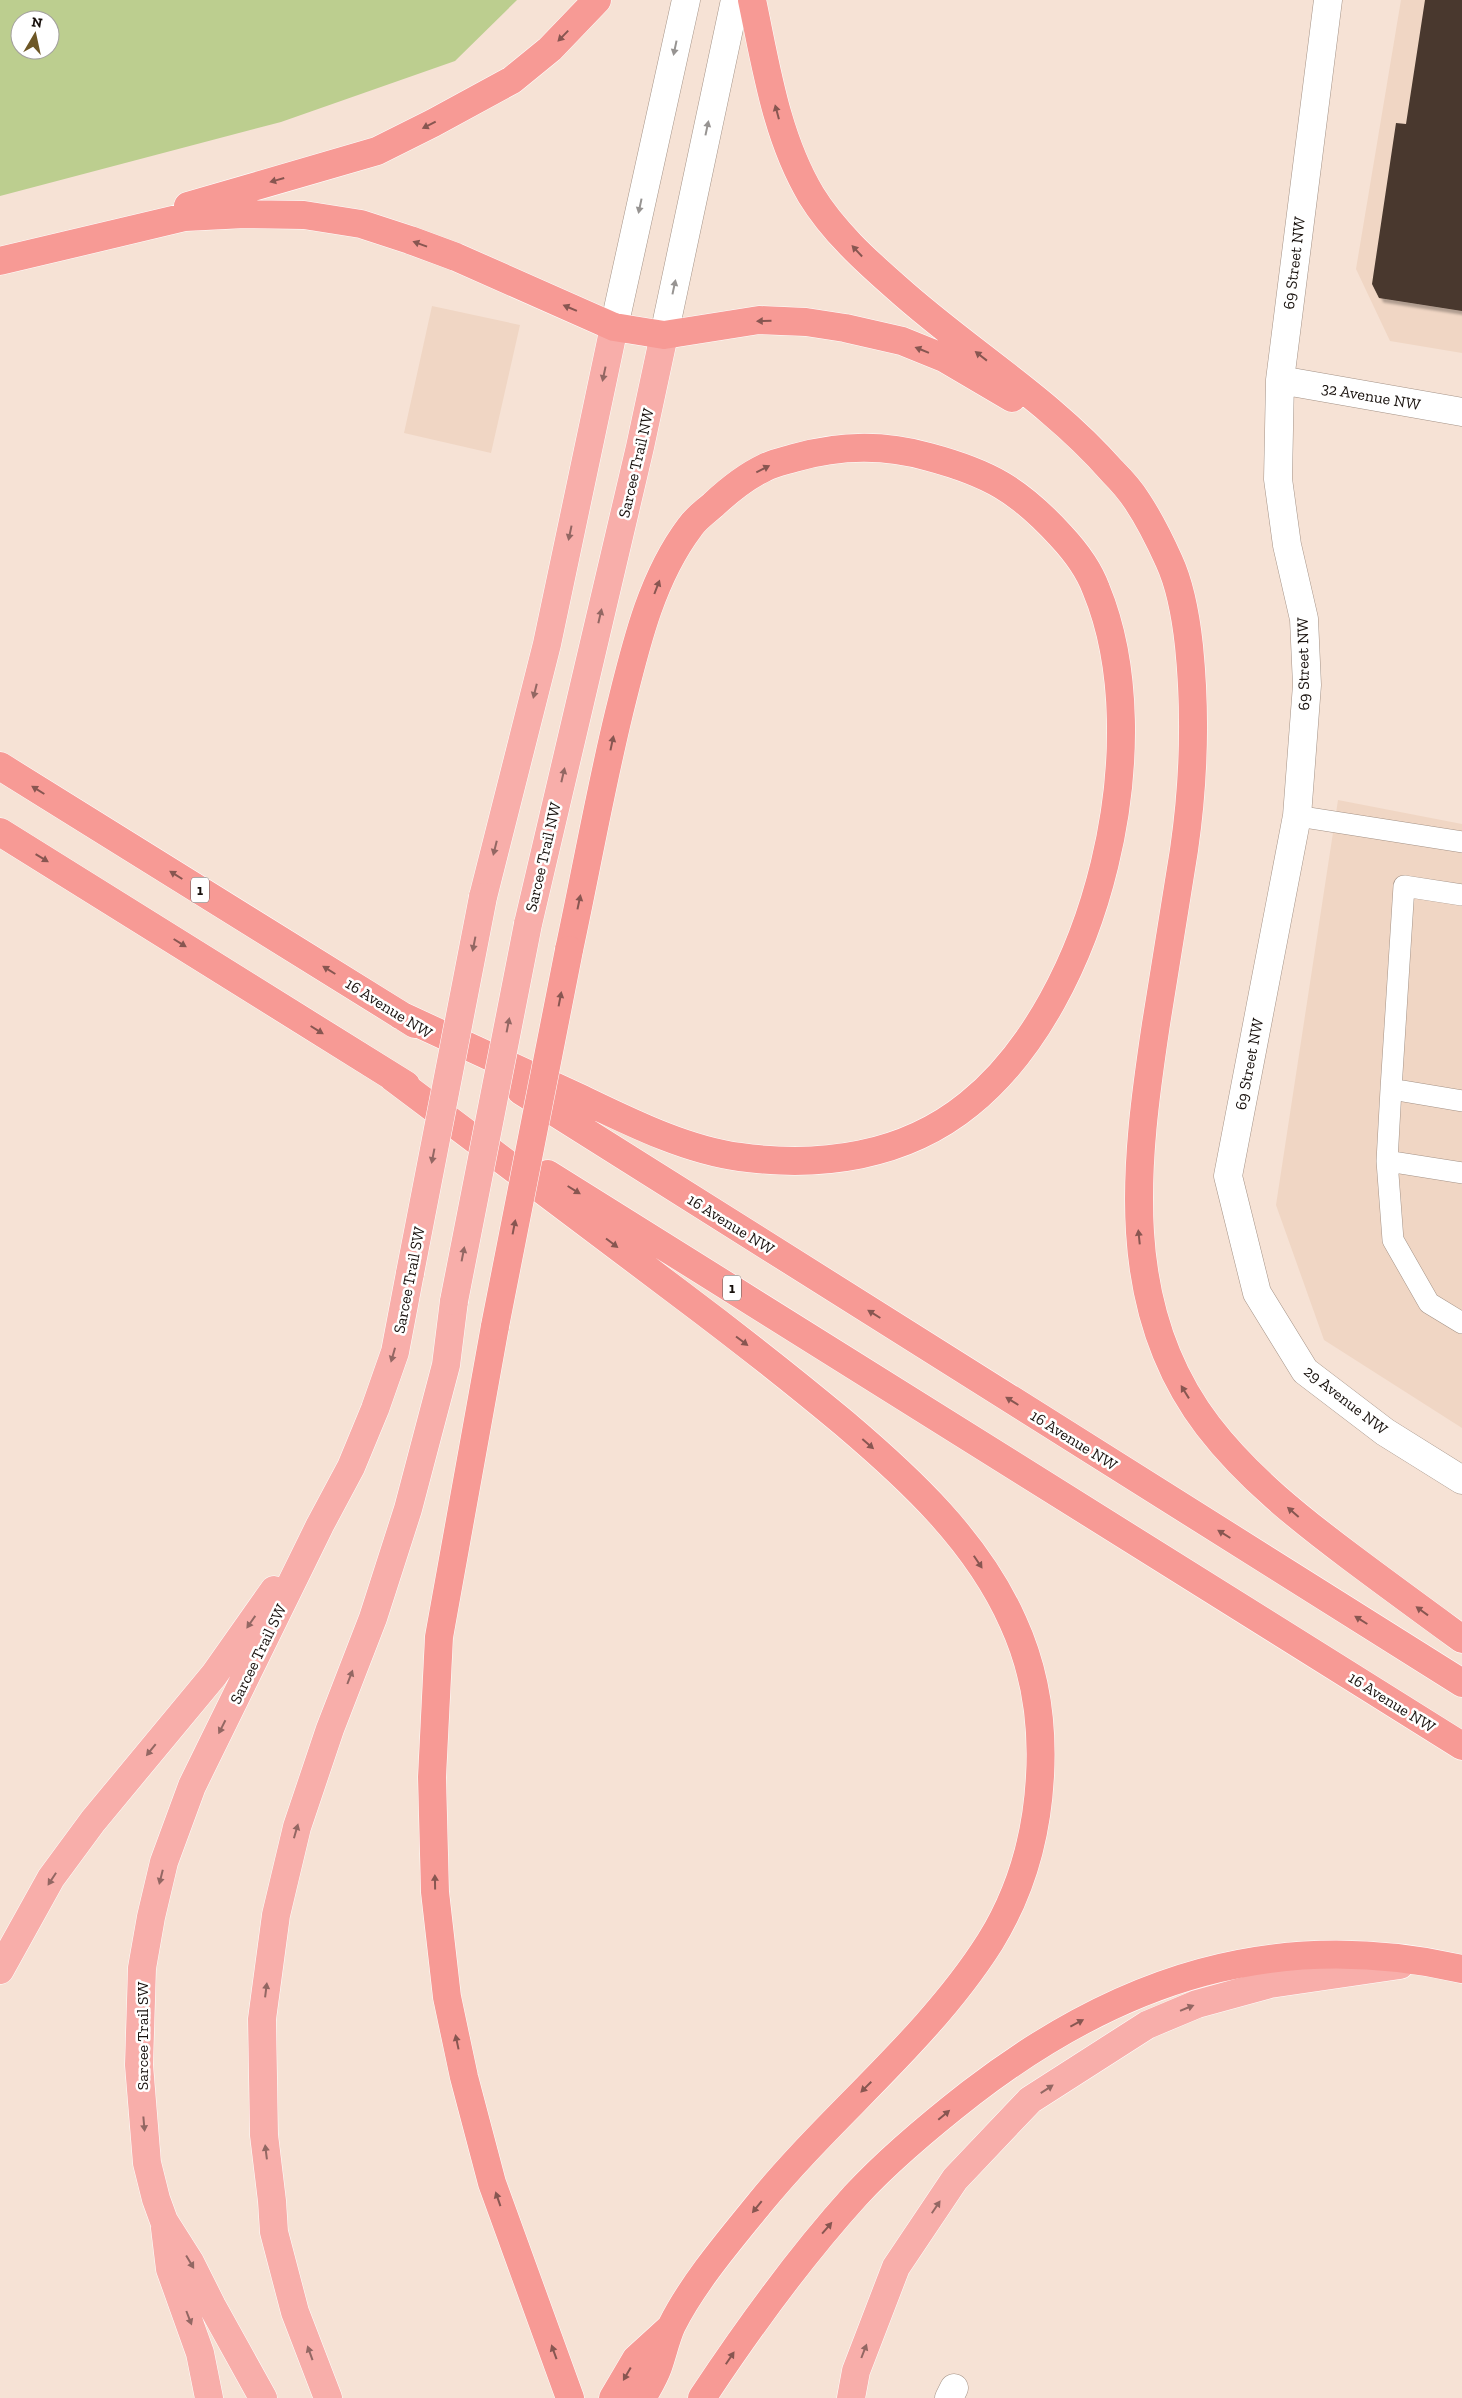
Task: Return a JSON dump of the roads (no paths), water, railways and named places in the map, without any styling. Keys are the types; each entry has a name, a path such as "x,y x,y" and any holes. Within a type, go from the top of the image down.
{"highway":[{"path":"0,261 377,151 512,80 550,49 597,0"},
{"path":"752,0 780,123 794,160 813,197 836,228 872,266 916,306 1025,390 1087,442 1136,498 1171,564 1186,618 1194,689 1195,746 1192,797 1150,1064 1139,1161 1138,1230 1145,1289 1160,1340 1182,1388 1209,1427 1251,1475 1311,1527 1462,1638"},
{"path":"0,261 185,218 245,214 304,215 361,224 456,257 614,327 664,335 759,320 806,322 902,341 944,358 1087,442"},
{"name":"Sarcee Trail SW","path":"263,2398 190,2262 164,2221 148,2163 139,2065 142,1968 150,1917 164,1862 192,1786 320,1525 351,1467 376,1409 395,1352 483,897 547,644 614,327"},
{"name":"Sarcee Trail NW","path":"328,2398 295,2312 274,2232 264,2135 262,2019 276,1915 295,1835 330,1729 373,1618 408,1509 446,1365 454,1301 528,924 640,447 664,335"},
{"path":"400,1015 659,1135 735,1157 808,1162 847,1158 889,1147 946,1120 968,1105 996,1078 1024,1045 1047,1011 1086,929 1110,843 1118,792 1119,682 1110,633 1096,586 1072,548 1037,510 1011,489 967,467 913,452 864,447 820,451 765,467 731,488 692,524 664,571 636,644 612,740 569,950 494,1326 439,1637 432,1777 435,1892 447,1997 464,2077 490,2173 570,2398"},
{"name":"16 Avenue NW","path":"0,766 400,1015 1462,1683"},
{"name":"16 Avenue NW","path":"0,832 1462,1746"},
{"path":"392,1076 756,1350 911,1483 968,1548 993,1584 1016,1628 1035,1691 1041,1745 1037,1809 1021,1879 1012,1902 991,1940 934,2017 838,2116 759,2204 706,2273 671,2327 647,2388"},
{"path":"0,1970 57,1871 93,1821 214,1675 320,1525"},
{"path":"702,2398 784,2280 823,2232 872,2178 962,2100 1007,2066 1061,2031 1107,2007 1150,1989 1203,1972 1253,1961 1280,1957 1333,1954 1365,1955 1428,1962 1462,1969"},
{"path":"851,2398 856,2371 896,2267 955,2179 1030,2100 1147,2025 1197,2004 1278,1982 1428,1962"},
{"path":"164,2221 170,2269 198,2345 209,2398"},
{"path":"613,2398 636,2359 671,2327"}],"street":[{"path":"614,327 686,0"},
{"name":"Sarcee Trail NW","path":"664,335 735,0"},
{"name":"69 Street NW","path":"1257,1293 1228,1176 1297,816 1307,685 1304,619 1287,545 1278,479 1280,380 1328,0"},
{"name":"32 Avenue NW","path":"1280,380 1462,412"},
{"name":"29 Avenue NW","path":"1257,1293 1305,1371 1385,1432 1462,1480"}],"lane":[{"path":"1297,816 1462,842"},
{"path":"1462,895 1404,886 1387,1161 1394,1240 1429,1303 1462,1323"},
{"path":"1390,1089 1462,1101"},
{"path":"1387,1161 1462,1174"}]}
